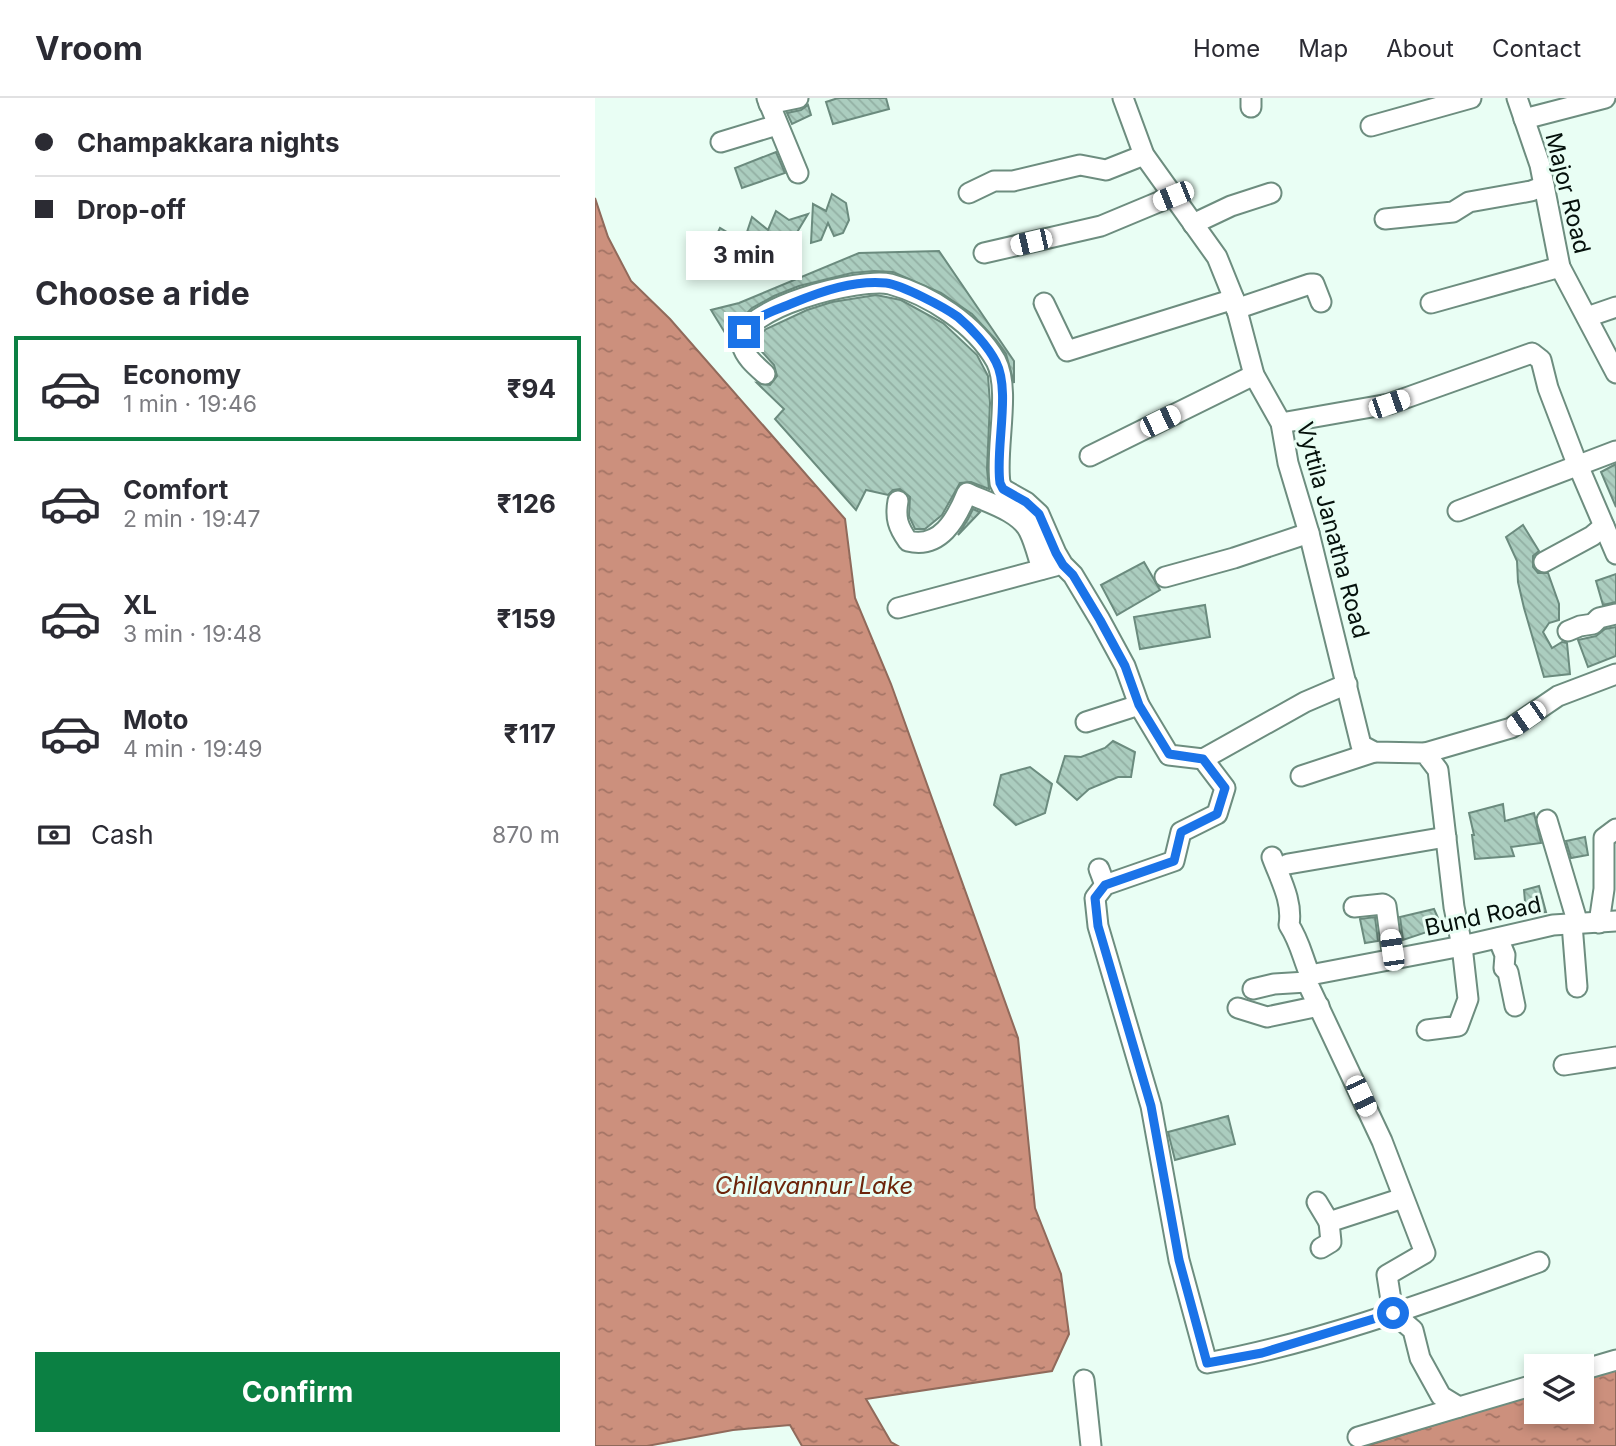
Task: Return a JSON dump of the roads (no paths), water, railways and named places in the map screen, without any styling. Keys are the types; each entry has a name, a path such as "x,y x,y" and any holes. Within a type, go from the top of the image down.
{"street":[{"path":"798,98 768,101 798,173"},
{"name":"Vyttila Janatha Road","path":"1123,98 1144,155 1217,257 1235,304 1254,374 1281,424 1288,463 1309,533 1361,745 1374,752"},
{"path":"1371,126 1471,98"},
{"name":"Major Road","path":"1517,98 1540,165 1560,267 1616,373"},
{"path":"1524,119 1605,98"},
{"path":"721,142 777,125"},
{"path":"969,193 994,181 1013,181 1080,165 1106,170 1144,155"},
{"path":"1385,219 1453,212 1469,202 1531,191 1544,186"},
{"path":"1193,224 1231,206 1271,193"},
{"path":"984,253 1101,226 1173,196"},
{"path":"1431,303 1560,267"},
{"path":"765,374 748,357 742,343 744,332 764,313 811,295 851,285 888,283 920,296 958,318 997,363 1003,396 1000,483 1003,489 1026,502 1039,514 1063,565 1073,575 1125,666 1139,705 1169,754 1203,759 1305,702 1347,684"},
{"path":"1044,303 1067,351 1310,284 1314,284 1321,302"},
{"path":"1587,317 1616,307"},
{"path":"1281,424 1389,404 1532,353 1541,360 1548,388 1616,554"},
{"path":"1090,456 1254,374"},
{"path":"1458,511 1616,451"},
{"path":"898,501 895,514 899,529 908,541 920,544 936,540 956,514 967,493 1008,512 1029,530 1042,569"},
{"path":"1544,562 1592,536 1604,526"},
{"path":"1165,577 1309,533"},
{"path":"898,608 1063,565"},
{"path":"1568,631 1616,614"},
{"path":"1301,776 1374,752 1425,753 1511,728 1558,696 1616,674"},
{"path":"1086,722 1139,705"},
{"path":"1425,753 1438,770 1468,999 1458,1026 1427,1030"},
{"path":"1203,759 1225,788 1217,814 1181,832 1174,861 1102,877 1095,898 1098,926 1151,1106 1179,1260 1207,1363 1262,1353 1393,1313 1539,1262"},
{"path":"1547,820 1575,924 1577,987"},
{"path":"1610,926 1604,888 1604,838 1616,829"},
{"path":"1446,837 1280,860 1291,915 1289,925 1299,940 1319,1006 1382,1141 1425,1253 1387,1275 1393,1313 1413,1330 1420,1358 1441,1396 1459,1407"},
{"path":"1354,907 1386,906 1394,959"},
{"name":"Bund Road","path":"1253,989 1553,925 1610,926"},
{"path":"1498,938 1505,955 1504,968 1509,972 1515,1006"},
{"path":"1238,1008 1267,1017 1319,1006"},
{"path":"1564,1065 1616,1057"},
{"path":"1329,1222 1403,1198"},
{"path":"1317,1202 1329,1222 1331,1241 1321,1248"},
{"path":"1594,1366 1616,1360"},
{"path":"1084,1380 1091,1446"},
{"path":"1358,1437 1524,1388"}],"water":[{"name":"Chilavannur Lake","path":"595,198 608,237 631,281 670,319 845,519 855,598 891,684 1018,1038 1035,1208 1061,1274 1069,1334 1052,1371 866,1399 891,1442 898,1446 802,1446 790,1425 733,1430 647,1446 595,1446"},
{"path":"1616,1370 1616,1446 1366,1446 1524,1398 1524,1424 1594,1424 1594,1376"}]}
